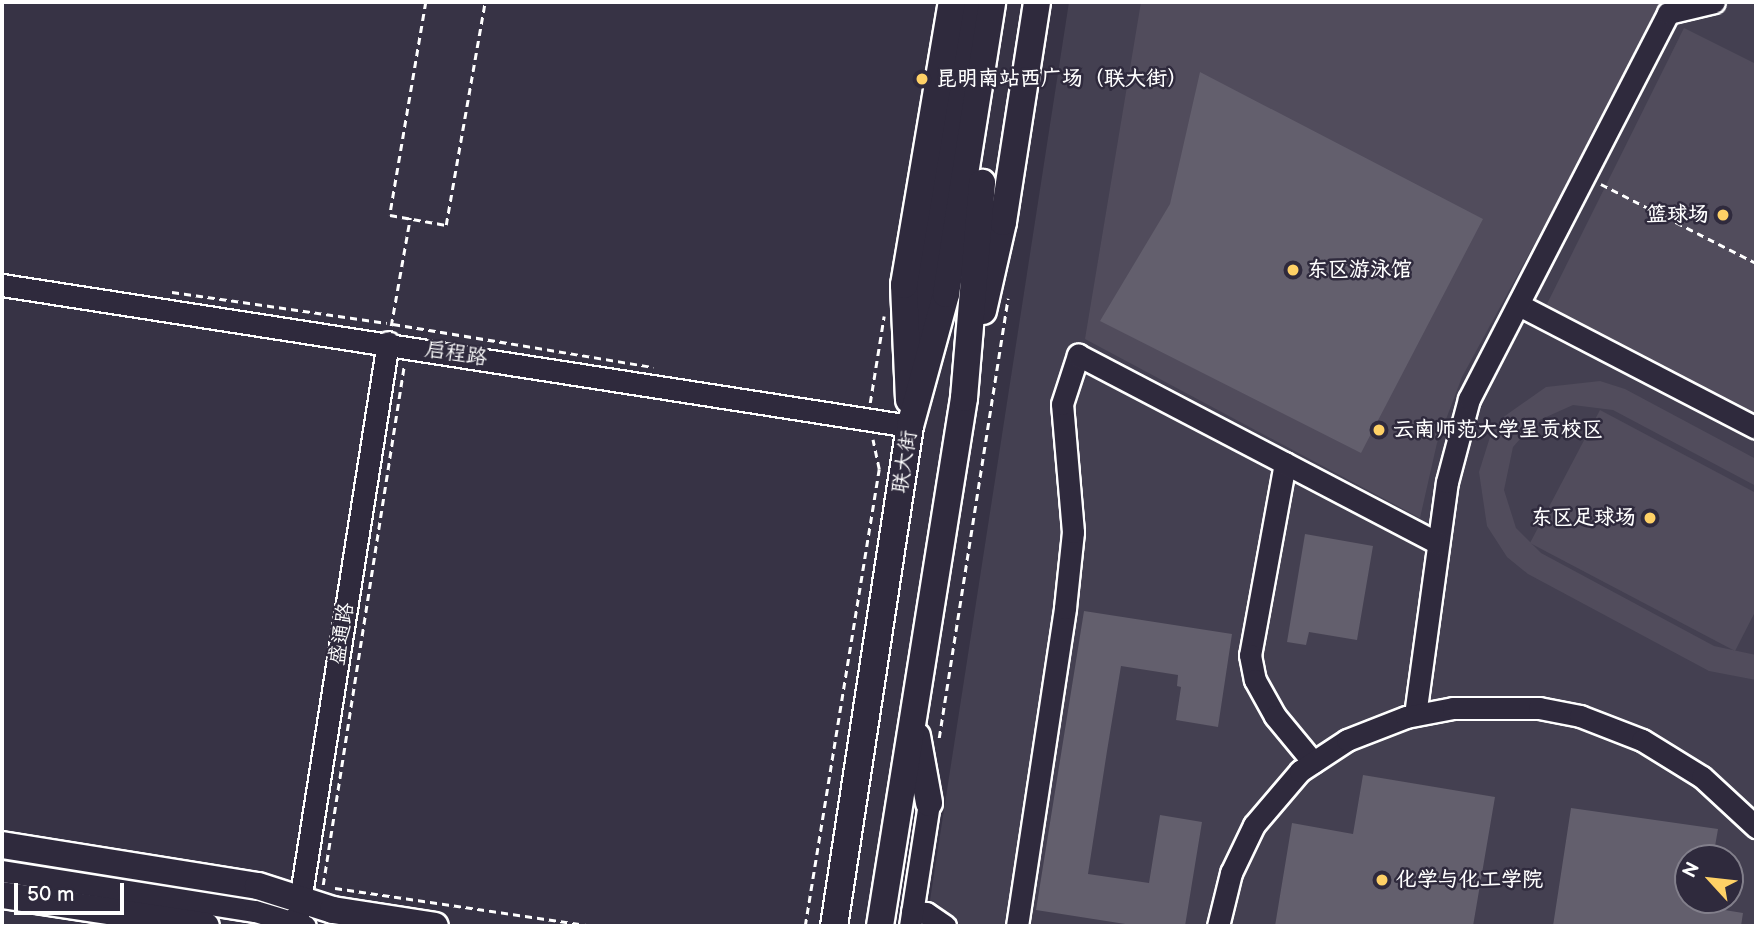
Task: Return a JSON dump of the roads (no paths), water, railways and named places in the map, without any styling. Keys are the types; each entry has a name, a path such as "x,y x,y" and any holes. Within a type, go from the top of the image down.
{"main road":[{"path":"910,426 904,285 952,2"},
{"path":"910,426 924,289 971,2"},
{"name":"联大街","path":"834,926 910,426 946,294 992,2"},
{"path":"964,398 976,218 1011,2"},
{"path":"880,926 964,398 1003,222 1037,2"},
{"path":"913,717 929,803"},
{"path":"2,845 258,886 307,915 435,926"},
{"path":"2,895 206,926"}],"street":[{"path":"1415,715 1447,482 1469,399 1668,13 1714,2"},
{"name":"启程路","path":"2,285 399,335 869,410 910,426"},
{"path":"1519,305 1756,428"},
{"name":"盛通路","path":"307,915 399,335"},
{"path":"1017,926 1065,608 1073,532 1062,404 1078,355 1438,543"},
{"path":"1285,463 1250,654 1255,680 1275,716 1313,762"},
{"path":"1218,926 1231,873 1254,825 1300,771 1347,740 1415,715 1452,708 1539,708 1580,716 1642,740 1702,778 1756,827"},
{"path":"911,919 929,803"},
{"path":"2,871 255,911 307,915"},
{"path":"911,919 926,913 945,926"}],"place":[{"name":"昆明南站西广场（联大街）","path":"922,79"},
{"name":"篮球场","path":"1723,215"},
{"name":"东区游泳馆","path":"1293,270"},
{"name":"云南师范大学呈贡校区","path":"1379,430"},
{"name":"东区足球场","path":"1650,518"},
{"name":"化学与化工学院","path":"1382,880"}]}
